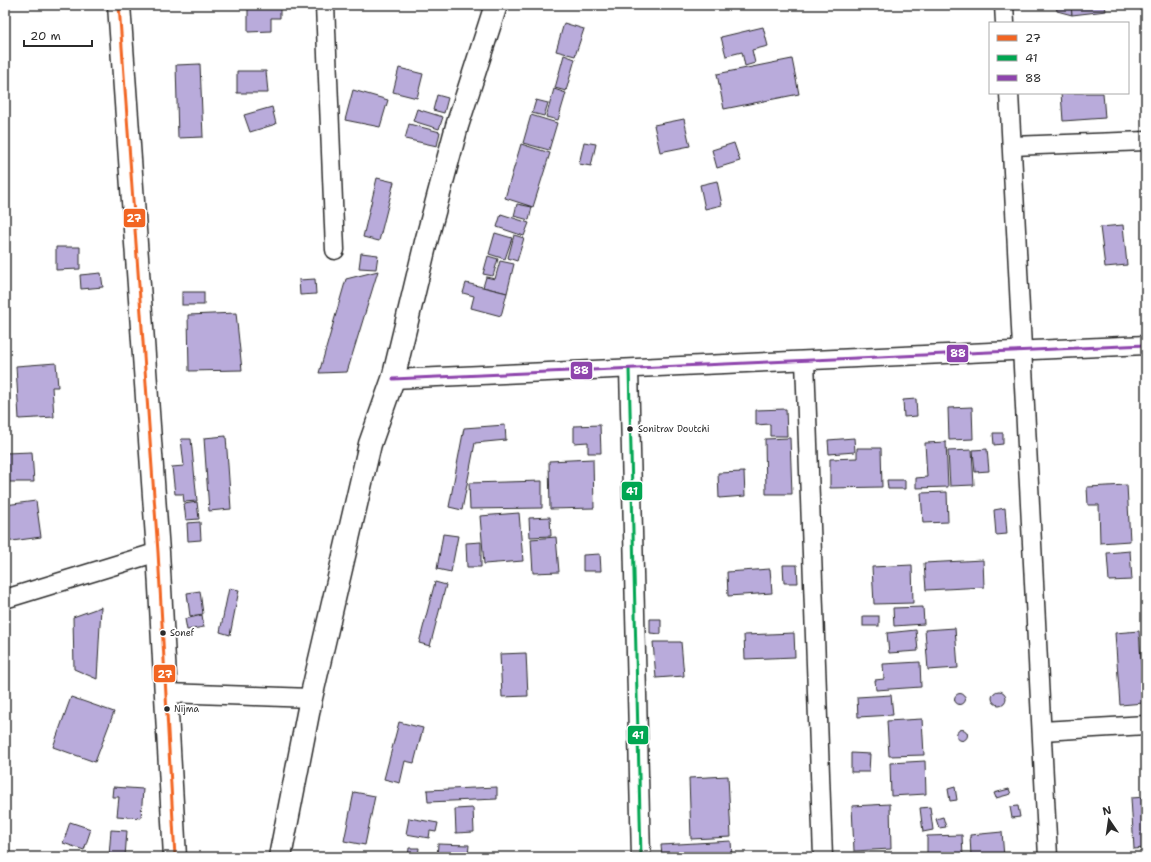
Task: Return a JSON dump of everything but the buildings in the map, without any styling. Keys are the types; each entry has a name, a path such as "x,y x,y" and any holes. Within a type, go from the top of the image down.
{"main road":[{"path":"119,5 158,552 175,857"},
{"path":"280,857 311,698 370,444 393,379 426,242 457,126 496,5"}],"street":[{"path":"325,5 335,250"},
{"path":"1004,5 1005,22"},
{"path":"1009,94 1048,857"},
{"path":"1012,146 1146,141"},
{"path":"393,379 1146,345"},
{"path":"805,361 824,857"},
{"path":"629,369 641,857"},
{"path":"5,599 158,552"},
{"path":"166,693 311,698"},
{"path":"1042,731 1146,725"}],"transit line":[{"name":"27","path":"119,5 158,552 175,857"},
{"name":"88","path":"393,379 1146,345"},
{"name":"41","path":"629,369 641,857"}],"place":[{"name":"Sonitrav Doutchi","path":"630,429"},
{"name":"Sonef","path":"163,633"},
{"name":"Nijma","path":"167,709"}]}
